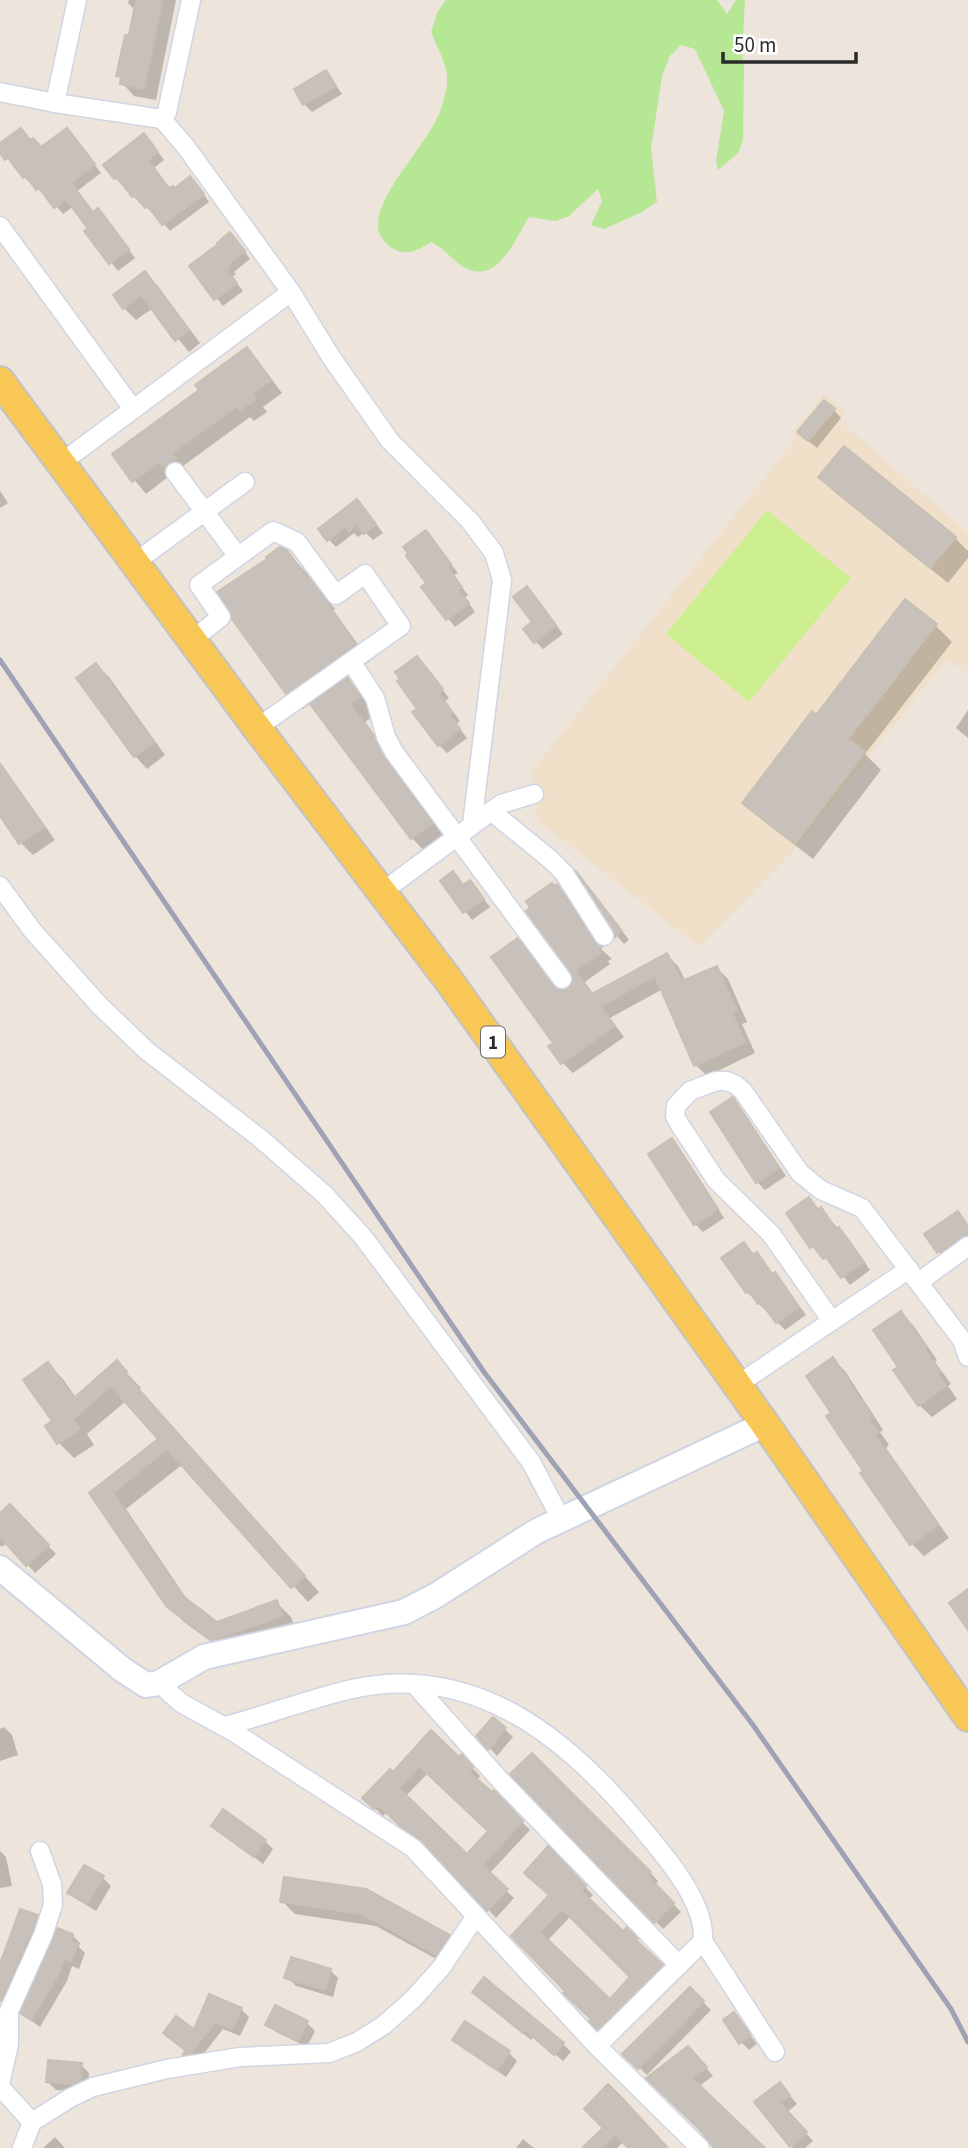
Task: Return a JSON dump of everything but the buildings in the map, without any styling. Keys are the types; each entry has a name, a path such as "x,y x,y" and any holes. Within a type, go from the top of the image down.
{"main road":[{"name":"1","path":"0,381 257,728 447,978 765,1424 968,1717"},
{"path":"0,1569 123,1670 146,1685 159,1683 204,1657 404,1612 435,1596 537,1531 765,1424"}],"street":[{"path":"55,103 77,0"},
{"path":"162,119 167,112 191,0"},
{"path":"0,92 162,119 290,292 331,357 390,441 470,521 494,553 502,580 472,825"},
{"path":"0,226 133,409"},
{"path":"61,463 290,292"},
{"path":"175,472 237,555"},
{"path":"135,563 245,482"},
{"path":"192,640 221,617 199,585 273,531 297,542 336,595 365,575 401,626 257,728"},
{"path":"352,663 375,698 386,737 394,752 562,979"},
{"path":"382,892 501,804 534,794"},
{"path":"491,811 564,873 604,936"},
{"path":"0,886 40,939 99,1004 147,1051 261,1139 325,1195 402,1289 531,1462 561,1520"},
{"path":"832,1321 771,1234 716,1180 680,1125 675,1115 676,1106 690,1091 716,1081 727,1081 743,1091 800,1173 821,1190 862,1208 962,1340 968,1357"},
{"path":"737,1385 832,1321 968,1246"},
{"path":"159,1683 181,1703 225,1726 413,1848 597,2046 700,2148"},
{"path":"225,1726 352,1689 391,1684 431,1685 468,1693 503,1708 554,1739 620,1803 661,1852 693,1899 704,1927 703,1941 775,2052"},
{"path":"415,1685 500,1780 679,1965"},
{"path":"32,2122 0,2086 9,2044 9,2011 43,1935 53,1905 52,1884 40,1851"},
{"path":"22,2148 32,2122 70,2098 106,2084 167,2069 240,2057 329,2053 357,2042 384,2025 413,1999 441,1968 475,1916"},
{"path":"597,2046 703,1941"}],"shaded area":[{"path":"824,394 845,412 839,420 968,533 968,673 946,660 791,854 699,947 537,820 532,771 796,438 791,433"}],"green space":[{"path":"446,0 717,0 727,14 736,0 745,0 742,53 743,140 738,153 718,170 716,161 724,111 695,49 681,45 670,56 662,76 651,149 657,202 604,229 591,225 602,201 598,189 569,216 556,221 529,217 503,258 485,271 474,271 462,266 431,242 410,252 396,250 381,237 378,226 380,211 396,181 428,134 443,103 447,74 431,32 438,11"},
{"path":"767,510 851,578 749,702 666,634"}],"railway":[{"path":"0,660 484,1372 753,1725 951,2009 968,2042"}]}
